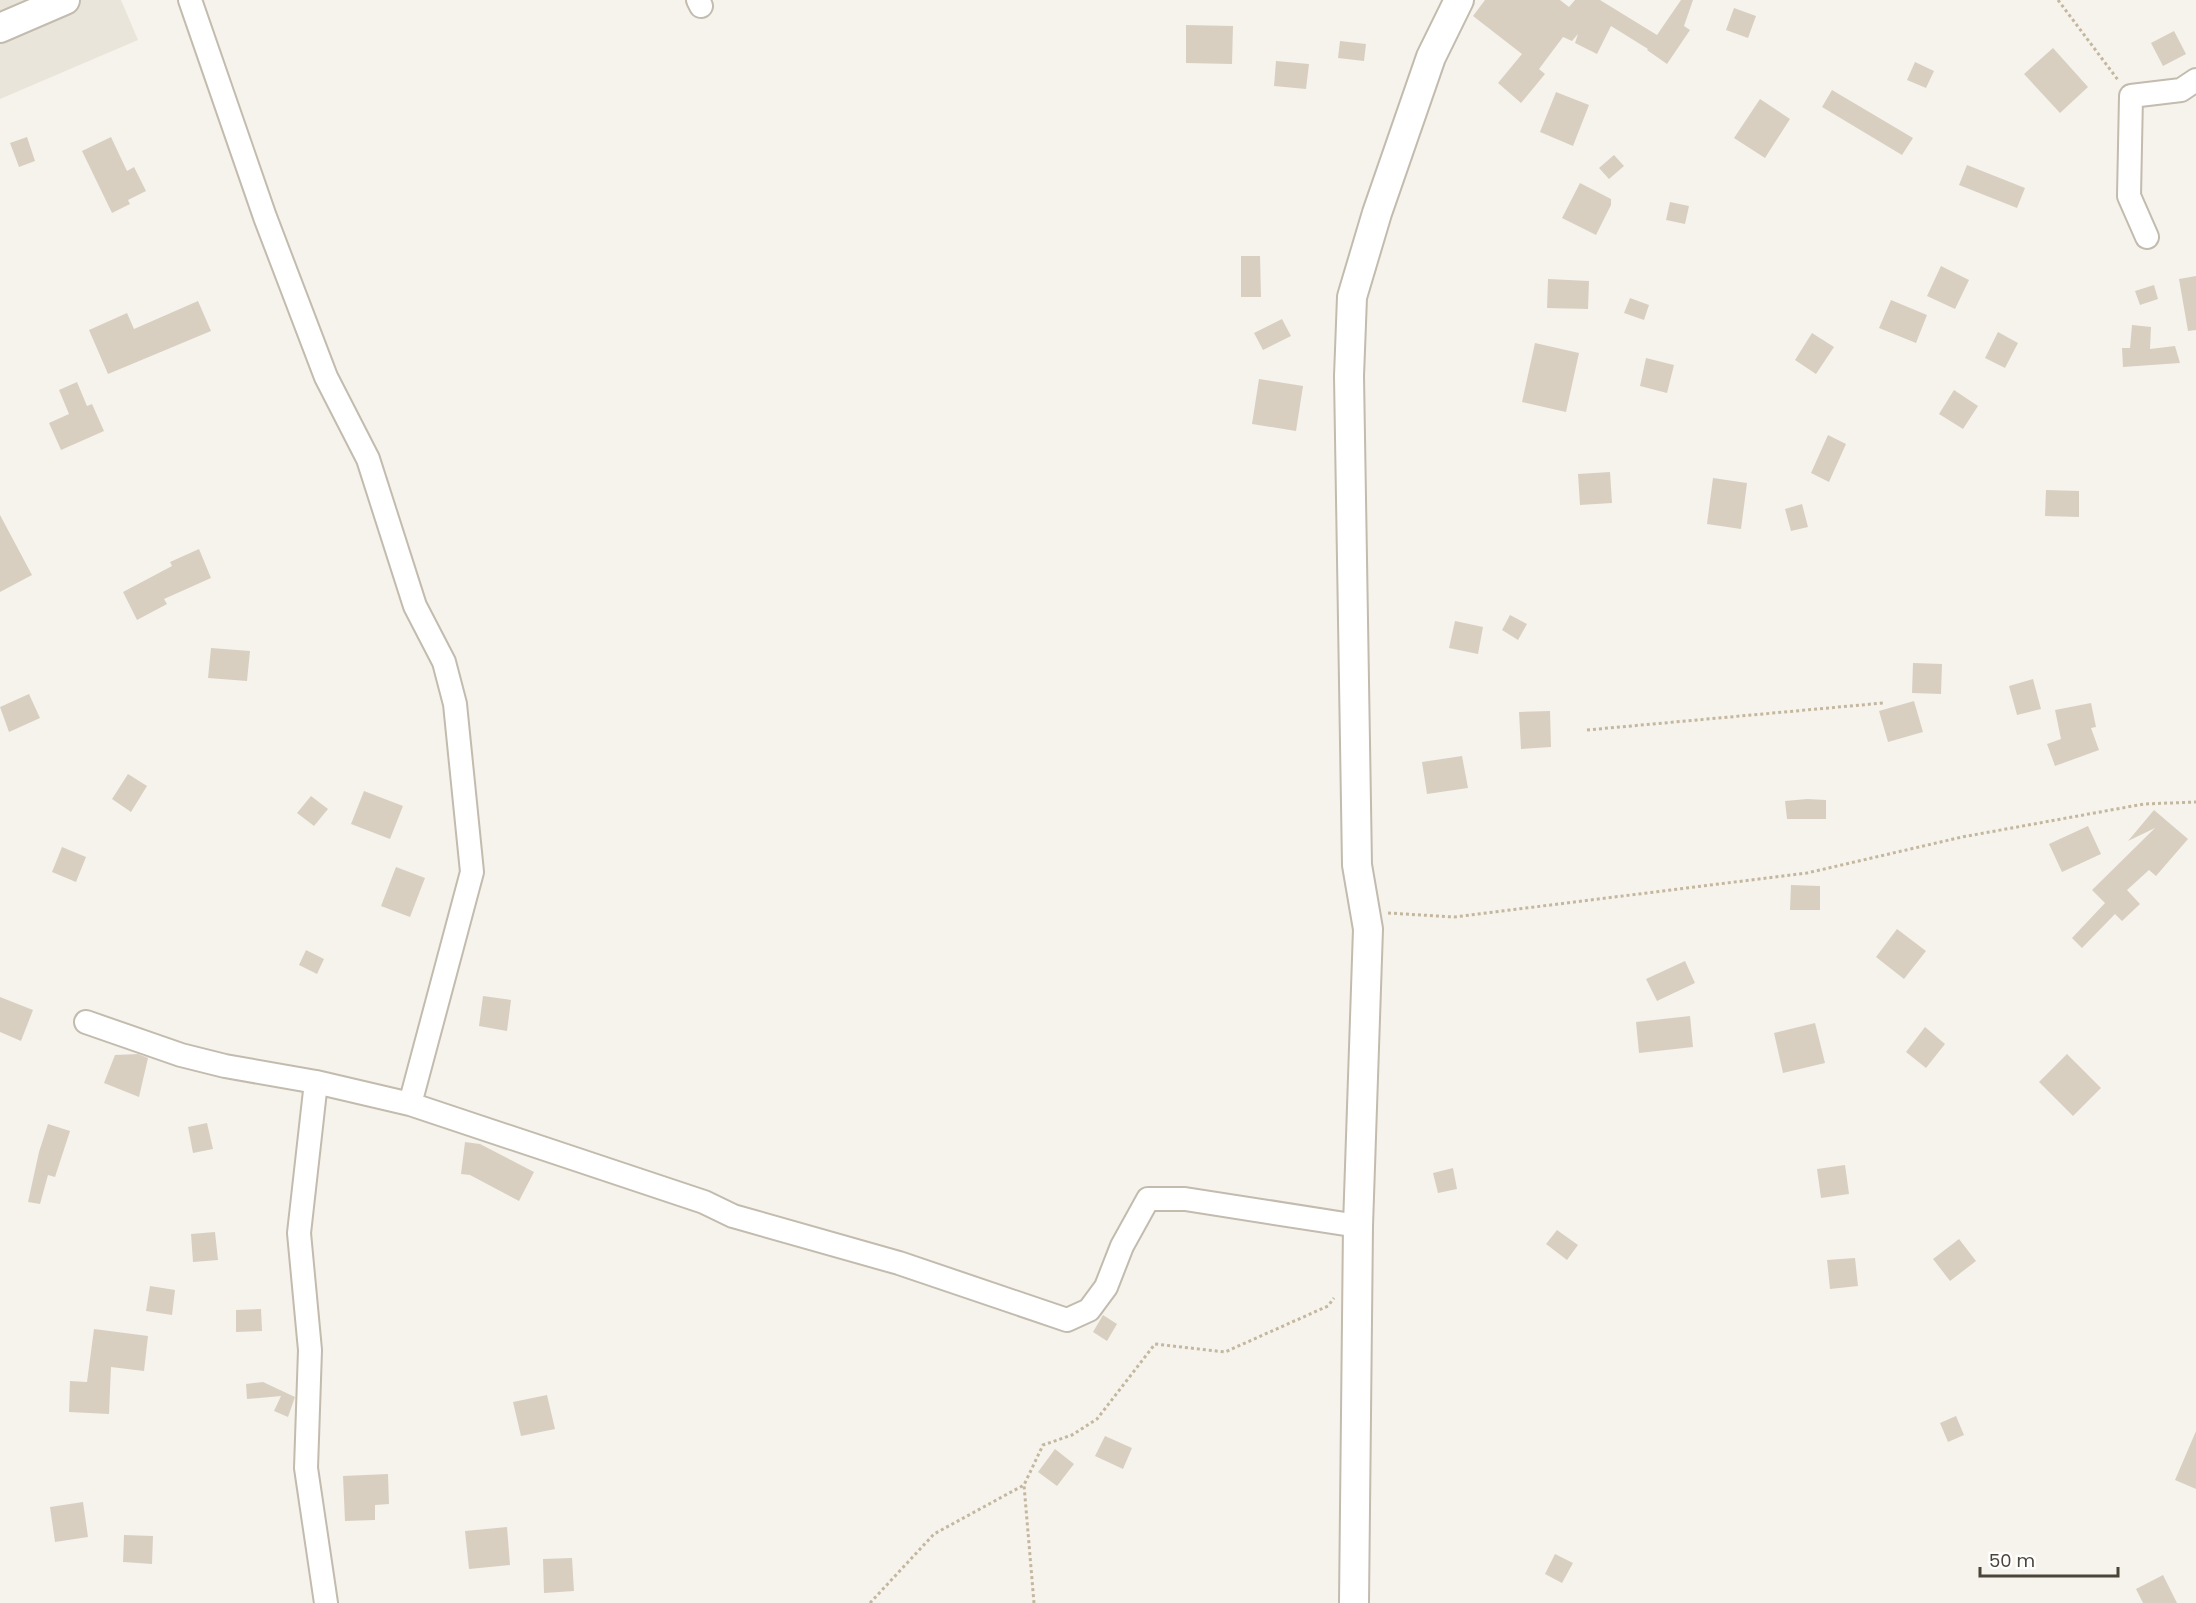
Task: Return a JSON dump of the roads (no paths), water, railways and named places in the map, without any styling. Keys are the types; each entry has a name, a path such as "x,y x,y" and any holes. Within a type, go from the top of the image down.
{"street":[{"path":"0,28 65,0"},
{"path":"190,0 265,217 326,377 368,459 415,606 444,662 455,704 472,872 410,1104"},
{"path":"1354,1603 1358,1226 1368,929 1357,865 1348,376 1352,297 1377,213 1431,57 1459,0"},
{"path":"2147,237 2129,196 2131,96 2181,90 2196,80"},
{"path":"86,1022 214,1064 316,1082 410,1104 704,1202 732,1216 899,1263 1067,1320 1089,1310 1106,1287 1122,1246 1148,1199 1185,1199 1358,1226"},
{"path":"316,1082 298,1233 310,1350 306,1468 326,1603"}]}
